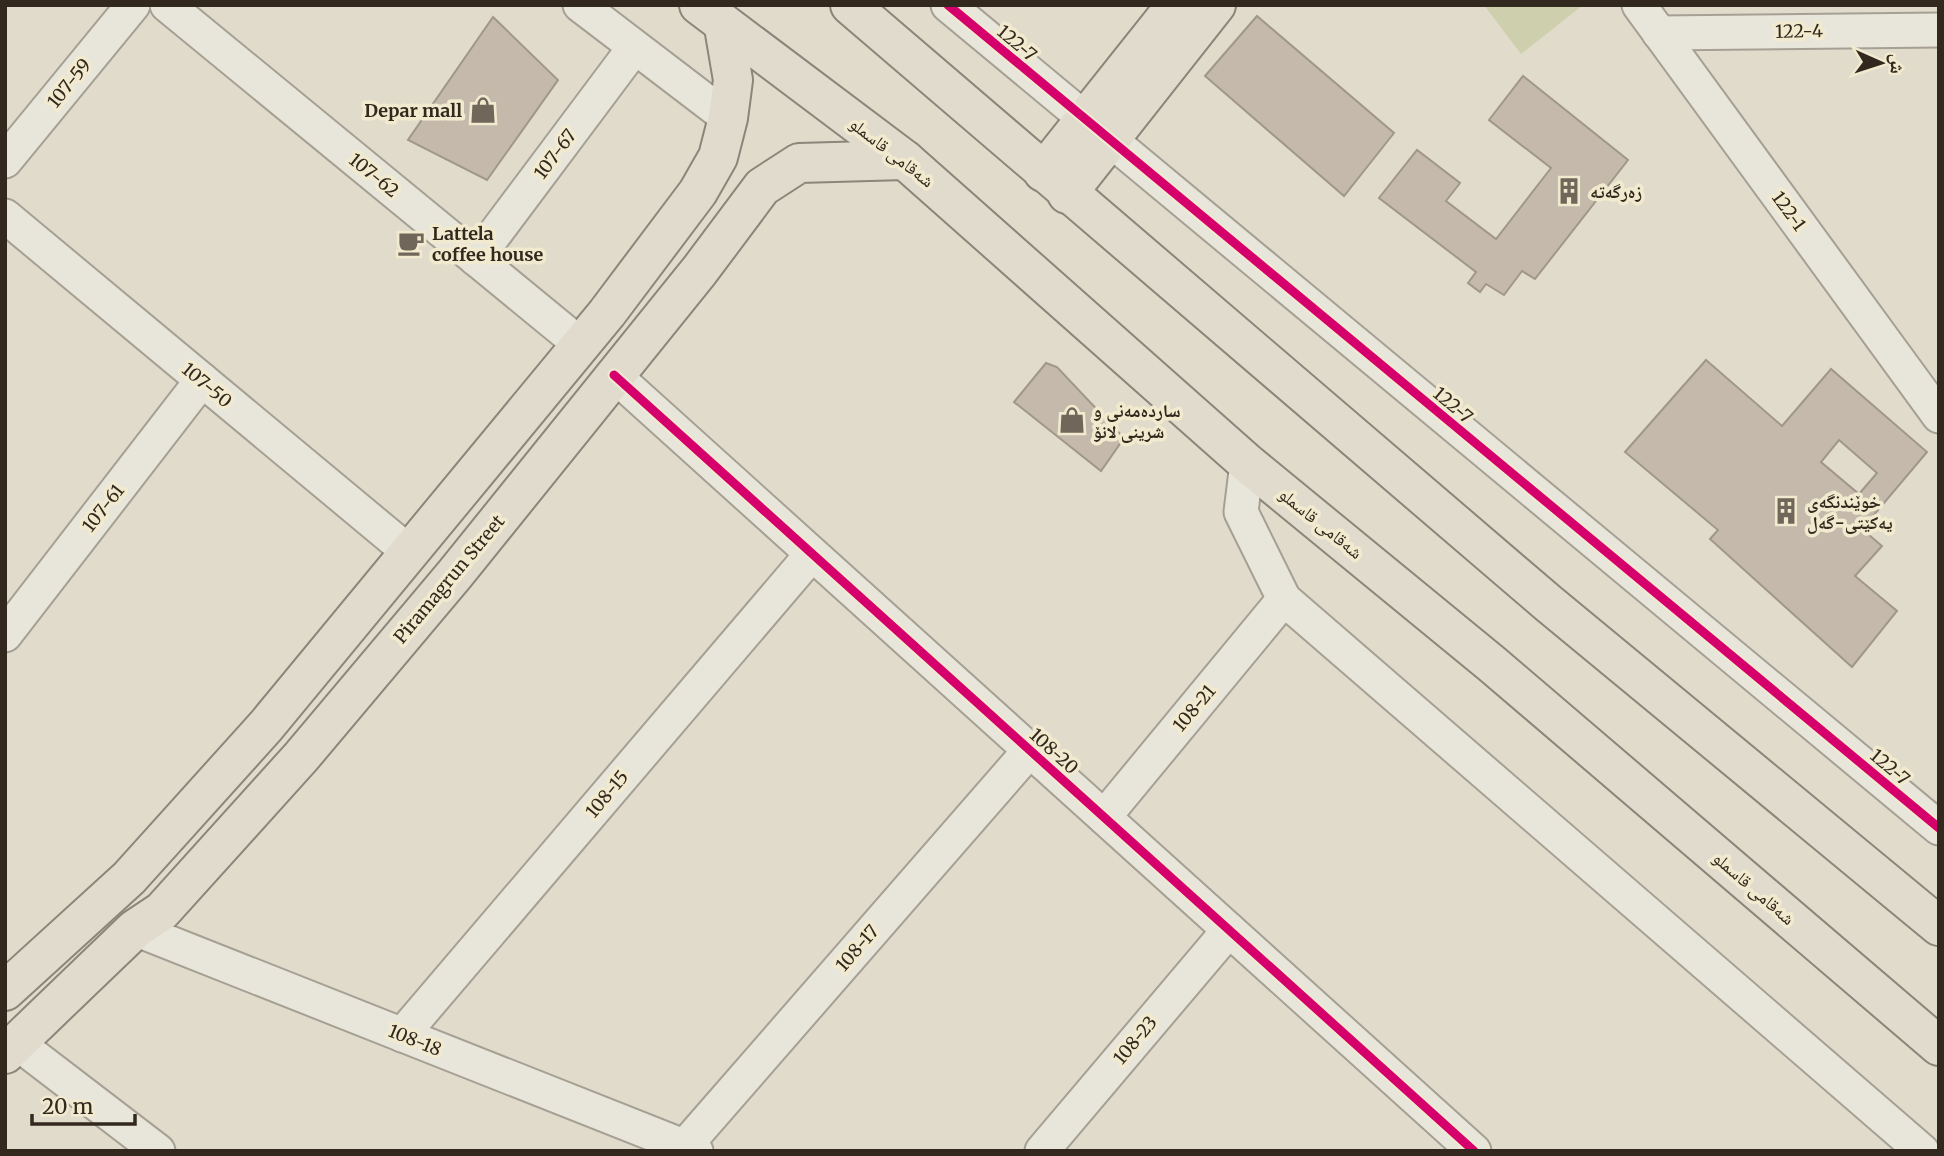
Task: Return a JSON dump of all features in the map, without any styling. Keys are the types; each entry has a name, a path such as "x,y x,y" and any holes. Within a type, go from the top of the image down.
{"main road":[{"path":"850,5 1548,603 1939,926"},
{"path":"1096,131 1176,5"},
{"path":"1055,183 1096,131 1216,5"},
{"path":"5,991 129,878 266,726 580,345 698,192 718,157 728,118 733,80 711,16"},
{"name":"شەقامی قاسملو","path":"711,16 905,160 1247,463 1492,664 1939,1046"},
{"name":"Piramagrun Street","path":"11,1048 135,929 162,911 301,757 455,574 701,270 762,187 799,163 905,160"}],"street":[{"name":"107-59","path":"5,161 133,5"},
{"name":"107-62","path":"167,5 580,345"},
{"path":"580,5 728,118"},
{"name":"122-7","path":"948,5 1096,131 1939,828"},
{"name":"122-1","path":"1639,5 1939,416"},
{"name":"122-4","path":"1659,33 1939,30"},
{"name":"107-67","path":"476,259 634,48"},
{"name":"107-50","path":"7,220 410,553"},
{"name":"108-20","path":"614,375 1474,1151"},
{"name":"107-61","path":"5,635 202,380"},
{"path":"1247,463 1241,512 1284,599 1907,1146"},
{"name":"108-15","path":"402,1035 812,554"},
{"name":"108-21","path":"1104,817 1284,599"},
{"name":"108-17","path":"691,1148 1030,751"},
{"name":"108-18","path":"135,929 691,1148"},
{"name":"108-23","path":"1042,1151 1228,930"},
{"path":"11,1048 158,1151"}],"green space":[{"path":"1484,5 1583,5 1521,54"}],"building":[{"path":"1257,16 1394,133 1344,196 1205,76"},
{"name":"Depar mall","path":"493,17 558,80 487,180 408,140"},
{"name":"زەرگەتە","path":"1523,76 1628,160 1535,279 1522,271 1504,295 1486,284 1480,292 1468,283 1476,272 1379,198 1417,150 1460,183 1446,201 1496,239 1551,168 1489,120"},
{"name":"خوێندنگەی یەکێتی-گەل","path":"1706,360 1782,426 1831,369 1927,452 1862,529 1882,546 1855,576 1897,611 1852,667 1710,539 1718,530 1625,452","holes":["1839,440 1877,473 1859,494 1821,462"]},
{"name":"ساردەمەنی و شرینی لانۆ","path":"1046,363 1057,367 1124,438 1101,471 1014,402"}],"cycle path":[{"path":"948,5 1939,828"},
{"path":"614,375 1474,1151"}],"place":[{"name":"Depar mall","path":"483,110"},
{"name":"زەرگەتە","path":"1569,191"},
{"name":"Lattela coffee house","path":"411,243"},
{"name":"ساردەمەنی و شرینی لانۆ","path":"1072,420"},
{"name":"خوێندنگەی یەکێتی-گەل","path":"1786,511"}]}
